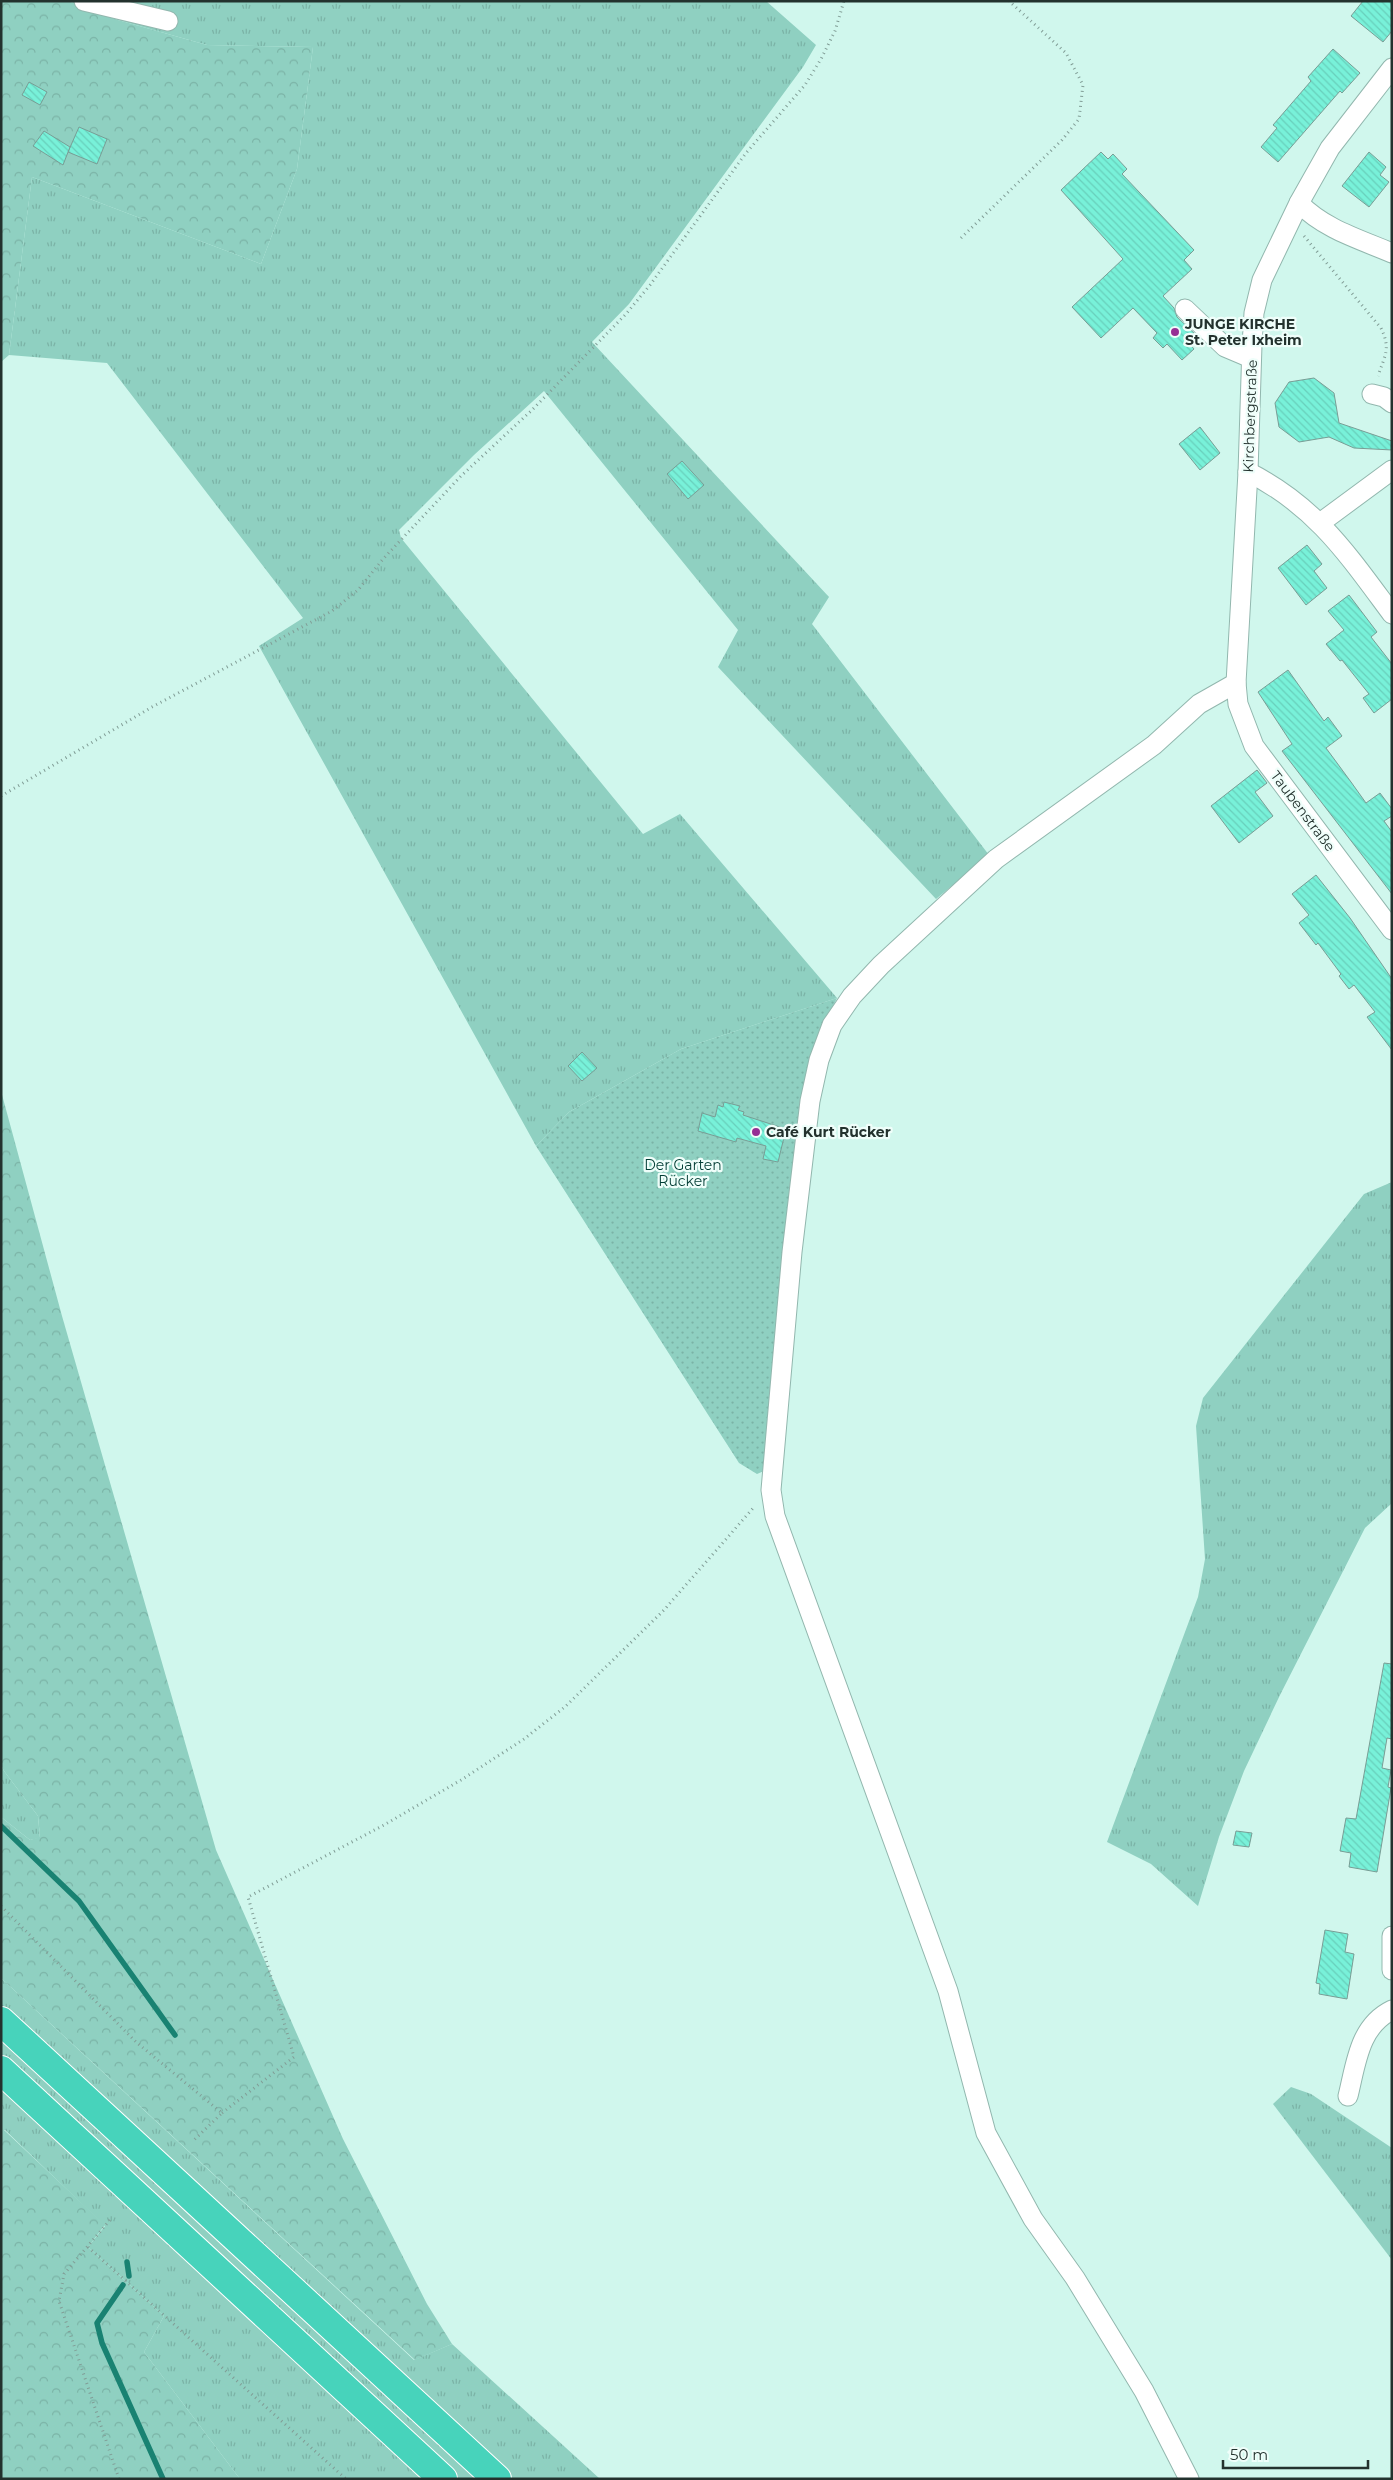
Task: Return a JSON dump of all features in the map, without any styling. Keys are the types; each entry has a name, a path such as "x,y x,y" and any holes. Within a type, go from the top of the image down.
{"highway":[{"path":"1,2021 497,2479"},
{"path":"1,2070 443,2479"}],"street":[{"path":"84,1 168,21"},
{"name":"Kirchbergstraße","path":"1236,683 1248,472 1254,313 1262,280 1295,212 1330,148 1392,68"},
{"path":"1295,212 1310,215 1330,227 1392,253"},
{"path":"1186,309 1225,347 1252,358"},
{"path":"1372,394 1384,397 1392,403"},
{"path":"1320,523 1392,470"},
{"path":"1248,472 1276,486 1320,523 1340,544 1392,614"},
{"path":"1189,2479 1144,2392 1075,2278 1034,2218 986,2133 948,1991 775,1516 771,1490 792,1252 810,1101 819,1060 832,1025 852,996 881,965 996,859 1154,745 1199,704 1236,683"},
{"name":"Taubenstraße","path":"1236,683 1238,704 1254,746 1392,930"},
{"path":"1392,1936 1392,1970"},
{"path":"1348,2096 1368,2029 1375,2020 1392,2010"}],"path":[{"path":"1,796 152,707 332,611 358,590 461,476 532,410 626,314 650,285 746,153 805,85 835,31 844,1"},
{"path":"962,238 1062,140 1079,119 1083,85 1066,53 1009,1"},
{"path":"1295,212 1380,328 1388,342 1387,353 1372,394"},
{"path":"194,2141 222,2113 294,2057 248,1897 384,1825 461,1780 524,1739 566,1706 664,1610 741,1520 771,1490"},
{"path":"1,1906 136,2042 222,2113"},
{"path":"110,2220 64,2274 58,2301 119,2479"},
{"path":"88,2247 346,2479"}],"green space":[{"path":"1,1 68,1 118,20 207,45 313,47 297,169 261,264 32,177 9,355 1,362"},
{"path":"68,1 766,1 816,45 803,67 629,304 592,342 829,597 812,624 989,855 936,899 718,667 738,630 544,391 474,455 399,530 401,538 643,834 680,814 837,998 681,1049 569,1112 536,1146 259,646 303,618 107,363 9,355 32,177 261,264 297,169 313,47 207,45 118,20"},
{"name":"Der Garten Rücker","path":"837,998 825,1024 816,1051 802,1104 790,1186 764,1471 757,1474 739,1463 536,1146 569,1112 681,1049"},
{"path":"1,1091 62,1316 216,1850 343,2139 427,2304 452,2344 415,2360 1,1978 1,1817 30,1840 40,1837 38,1816 1,1765"},
{"path":"1392,1182 1392,1503 1365,1528 1280,1695 1244,1771 1219,1837 1198,1906 1151,1864 1107,1842 1198,1597 1205,1559 1196,1426 1203,1398 1364,1194"},
{"path":"1,1765 38,1816 40,1838 30,1840 1,1817"},
{"path":"1,1978 414,2360 452,2344 600,2479 240,2479 144,2352 164,2316 88,2247 105,2226 5,2130 1,2130"},
{"path":"1291,2087 1311,2094 1392,2148 1392,2260 1273,2104"},
{"path":"1,2130 4,2130 105,2225 88,2247 164,2316 144,2352 240,2479 2,2479"}],"building":[{"path":"1363,1 1392,1 1392,31 1383,42 1351,16"},
{"path":"1333,49 1360,73 1342,93 1340,91 1278,162 1261,147 1277,128 1273,125 1311,81 1308,77"},
{"path":"29,82 47,92 40,105 22,95"},
{"path":"79,127 107,139 97,164 68,152"},
{"path":"44,131 70,147 63,165 33,146"},
{"path":"1101,152 1108,159 1113,154 1127,169 1122,174 1194,250 1184,260 1192,269 1163,296 1174,308 1177,317 1197,336 1189,343 1194,349 1182,360 1167,344 1163,348 1153,338 1157,333 1133,308 1101,338 1072,307 1123,259 1061,190"},
{"path":"1369,152 1386,167 1380,175 1389,182 1369,207 1342,186"},
{"path":"1314,378 1334,393 1339,423 1392,441 1392,450 1354,448 1329,437 1299,442 1279,427 1275,403 1289,382"},
{"path":"1200,427 1220,453 1200,470 1179,444"},
{"path":"682,461 704,485 688,499 667,474"},
{"path":"1307,545 1322,564 1314,571 1327,588 1306,605 1278,568"},
{"path":"1349,595 1377,632 1371,637 1392,664 1392,699 1374,713 1363,698 1369,694 1342,660 1340,661 1326,644 1344,630 1328,611"},
{"path":"1288,670 1324,721 1328,717 1342,736 1326,748 1366,803 1380,793 1392,809 1392,816 1384,821 1392,832 1392,894 1282,751 1292,744 1258,692"},
{"path":"1257,770 1267,783 1255,792 1273,816 1239,843 1211,806"},
{"path":"1316,875 1350,918 1392,979 1392,1050 1367,1017 1375,1012 1354,985 1349,989 1339,976 1341,974 1318,943 1316,945 1299,923 1309,915 1292,894"},
{"path":"582,1052 597,1068 582,1081 568,1066"},
{"path":"724,1102 740,1106 738,1110 744,1112 743,1115 786,1129 778,1162 763,1159 766,1146 737,1138 736,1142 698,1131 702,1113 715,1117 718,1105 723,1107"},
{"path":"1384,1663 1392,1664 1392,1739 1387,1738 1382,1768 1391,1770 1388,1787 1391,1788 1377,1872 1349,1867 1351,1853 1340,1851 1346,1818 1356,1819"},
{"path":"1236,1831 1252,1833 1249,1847 1233,1845"},
{"path":"1325,1930 1348,1934 1345,1952 1354,1954 1347,1999 1319,1994 1320,1984 1316,1983"}],"waterway":[{"path":"1,1826 79,1901 175,2035"},
{"path":"127,2262 129,2276"},
{"path":"123,2285 97,2323 102,2343 163,2479"}],"place":[{"name":"JUNGE KIRCHE St. Peter Ixheim","path":"1175,332"},
{"name":"Café Kurt Rücker","path":"756,1132"}]}
